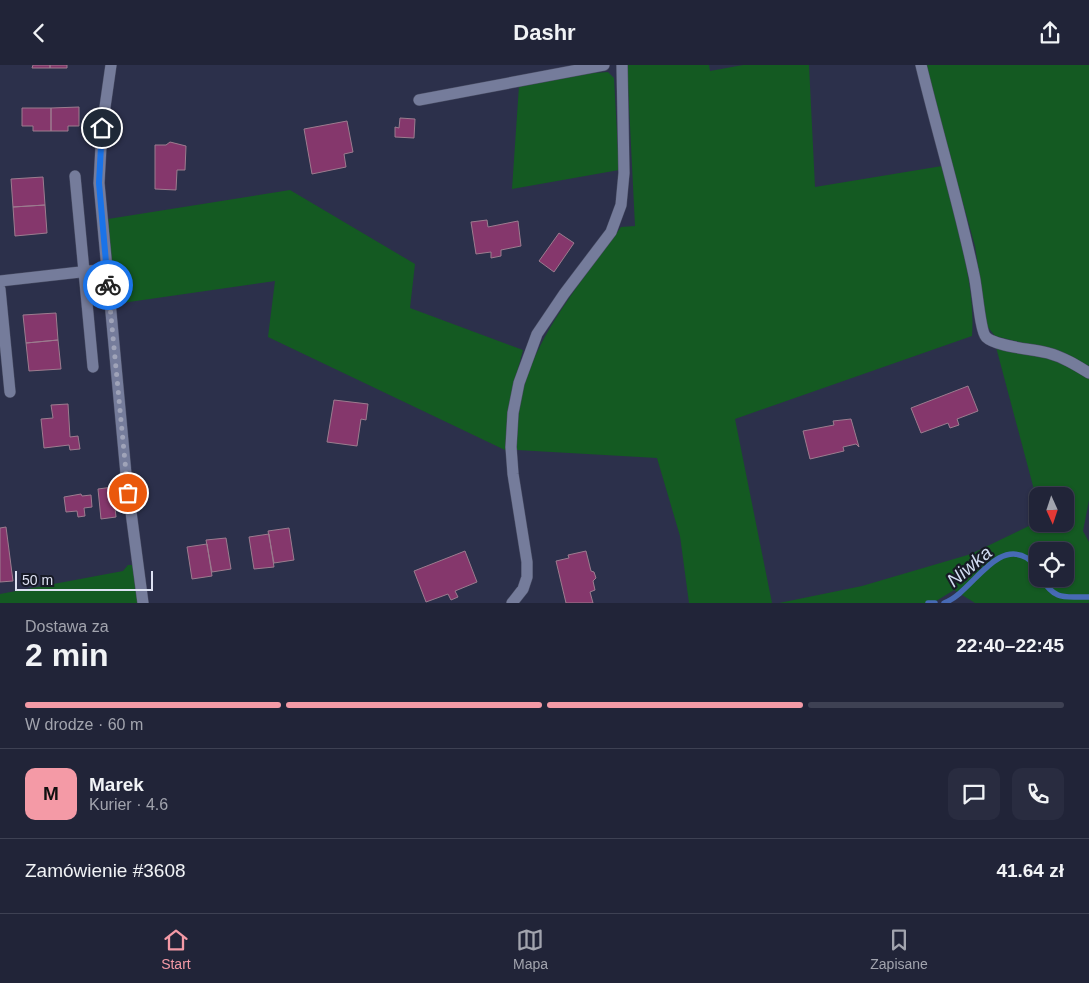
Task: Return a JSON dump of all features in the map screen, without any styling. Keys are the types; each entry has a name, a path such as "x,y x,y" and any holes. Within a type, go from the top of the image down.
{"lane":[{"path":"111,65 102,128 99,183 126,474 143,603"},
{"path":"419,100 604,65"},
{"path":"512,603 523,589 526,577 511,447 516,398 537,334 564,293 611,232 621,205 624,173 622,65"},
{"path":"921,65 979,295 982,331 987,338 996,342 1050,353 1070,361 1089,373"},
{"path":"75,176 93,367"},
{"path":"0,281 107,269"},
{"path":"0,289 10,392"}],"green space":[{"path":"627,65 709,65 710,71 743,65 809,65 815,187 942,166 958,229 971,294 972,336 735,419 772,603 689,603 680,536 657,458 517,450 517,418 524,387 534,358 548,331 565,304 621,227 635,226"},
{"path":"924,65 1089,65 1089,366 1055,351 995,336 987,326 975,246"},
{"path":"608,72 614,78 619,170 512,189 519,86 580,74"},
{"path":"290,190 415,264 410,308 523,350 514,384 507,451 268,337 275,281 115,304 108,219"},
{"path":"996,347 1051,357 1089,379 1089,500 1083,531 1089,542 1089,603 975,603 954,590 933,603 779,603 862,586 971,554 1029,526 1029,533 1074,533 1074,487 1033,487"},
{"path":"128,565 133,565 138,603 0,603 0,594 123,571"}],"building":[{"path":"33,65 50,65 50,68 32,68"},
{"path":"50,65 67,65 67,68 50,68"},
{"path":"79,107 79,126 68,126 68,131 51,131 51,108"},
{"path":"22,108 51,108 51,131 33,131 33,126 22,126"},
{"path":"400,118 415,119 414,138 395,137 395,127 399,128"},
{"path":"347,121 353,152 344,154 346,167 312,174 304,129"},
{"path":"170,142 186,146 185,170 177,170 176,190 155,189 155,145 166,145"},
{"path":"43,177 45,205 13,207 11,179"},
{"path":"45,205 47,233 15,236 13,207"},
{"path":"487,220 488,227 518,221 521,246 501,250 501,256 491,258 491,252 476,254 471,222"},
{"path":"559,233 574,243 554,272 539,261"},
{"path":"56,313 58,340 26,343 23,315"},
{"path":"58,340 61,369 29,371 26,343"},
{"path":"968,386 978,411 957,419 959,425 950,428 948,423 921,433 911,408"},
{"path":"334,400 368,404 366,420 361,419 357,446 327,442"},
{"path":"68,404 70,437 78,436 80,449 70,450 69,445 44,448 41,419 53,418 51,405"},
{"path":"851,419 859,447 856,444 843,447 844,451 810,459 803,431 834,425 833,421"},
{"path":"113,487 116,517 101,519 98,489"},
{"path":"81,494 82,496 91,495 92,507 84,508 85,516 78,517 77,511 66,512 64,497"},
{"path":"6,527 13,581 0,582 0,528"},
{"path":"289,528 294,560 274,563 268,531"},
{"path":"269,534 274,567 254,569 249,537"},
{"path":"226,538 231,569 212,572 206,540"},
{"path":"207,544 212,576 192,579 187,547"},
{"path":"465,551 477,582 455,591 458,597 451,600 448,594 426,602 414,571"},
{"path":"586,551 591,571 594,572 596,578 593,581 595,590 590,592 593,603 566,603 556,561 569,558 568,555"}],"waterway":[{"name":"Niwka","path":"944,603 964,589 994,561 1004,556 1015,554 1029,560"},
{"name":"Niwka","path":"1048,587 1057,595 1089,597"},
{"name":"Niwka","path":"928,603 935,603"}],"way so far":[{"path":"108,285 128,493"}],"route":[{"path":"102,128 99,183 108,285"}]}
